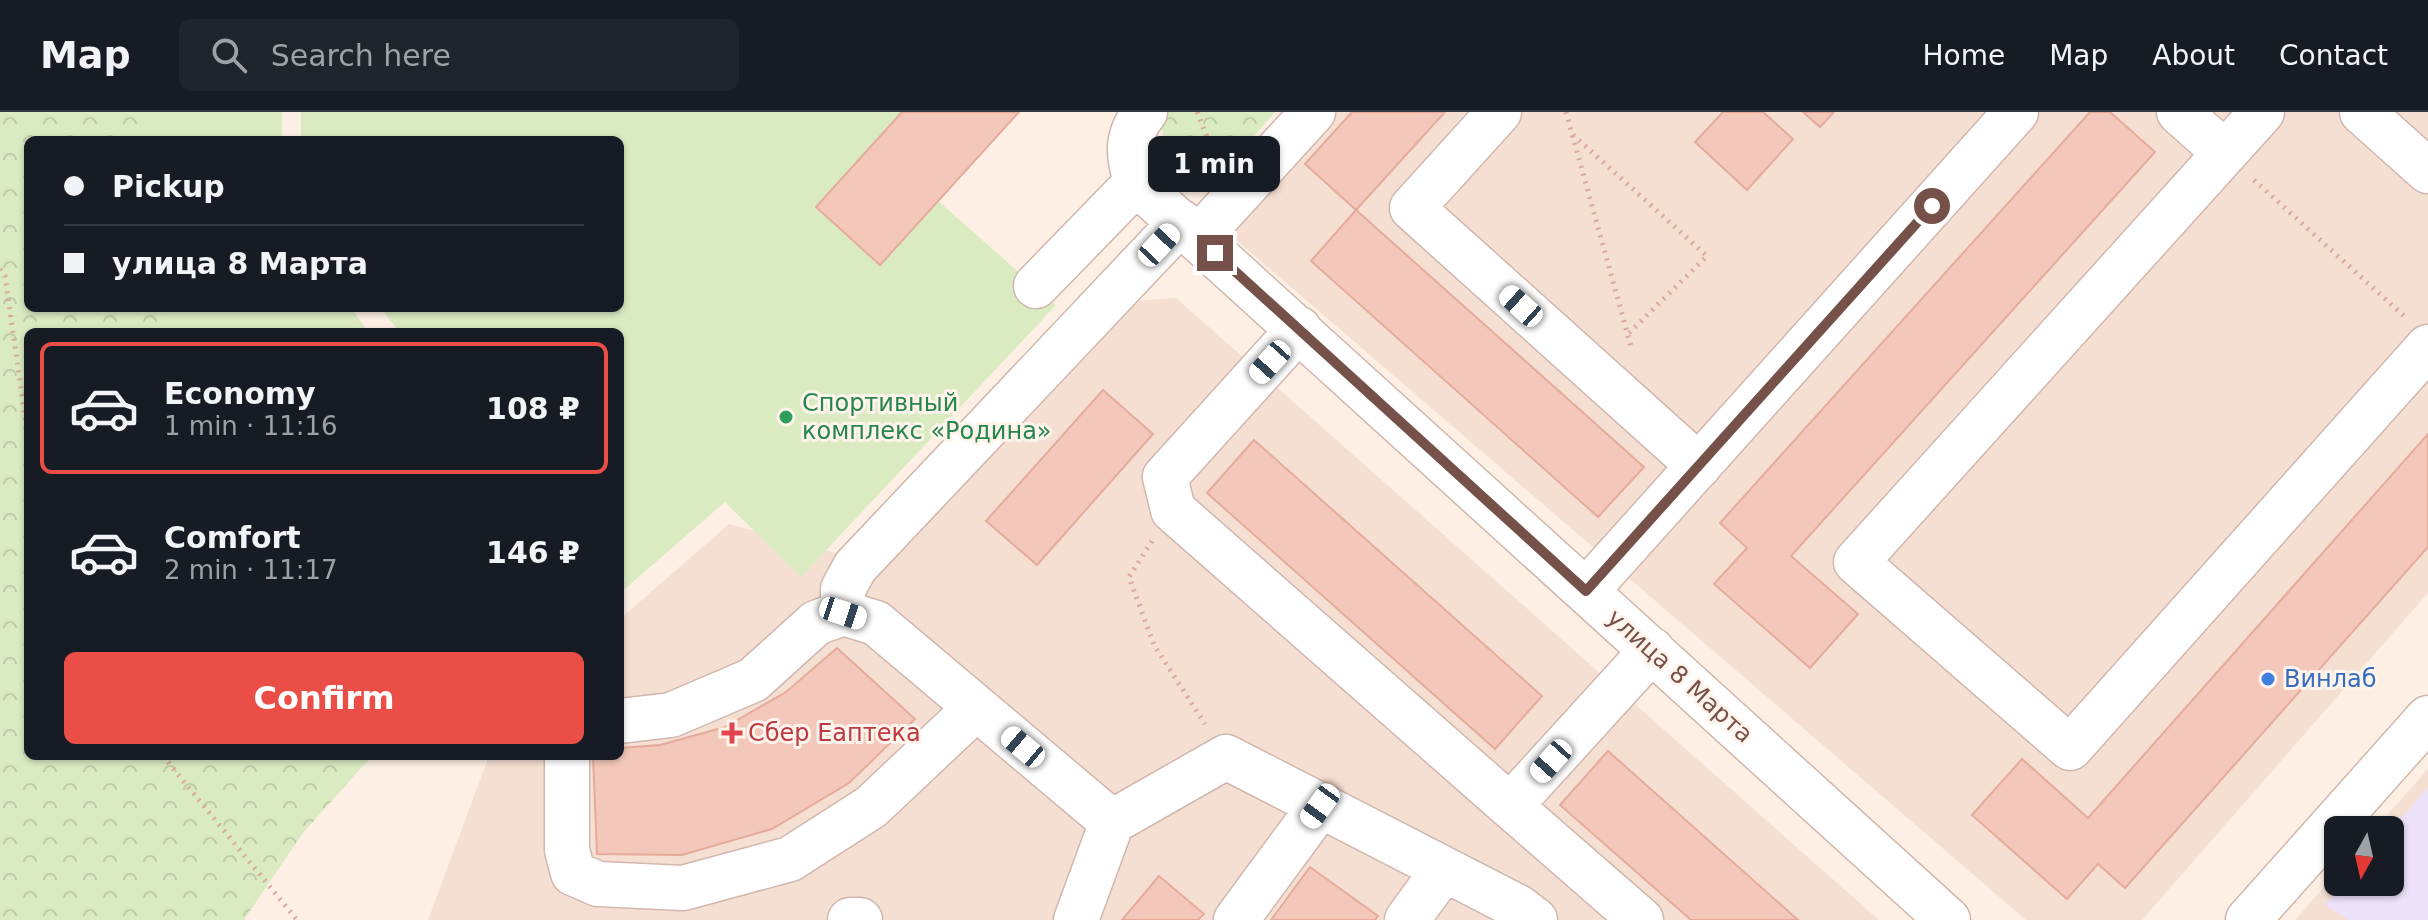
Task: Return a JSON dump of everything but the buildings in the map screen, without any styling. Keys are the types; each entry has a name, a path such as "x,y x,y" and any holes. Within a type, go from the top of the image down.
{"street":[{"path":"1036,286 1136,183 1127,153 1136,123 1145,112"},
{"path":"843,613 843,589 855,567 1189,230 1313,112"},
{"path":"1499,112 1412,208 1699,466"},
{"path":"1586,591 2016,112"},
{"path":"2179,112 2225,153"},
{"path":"2262,112 1856,562 2070,748 2417,332"},
{"path":"2362,112 2428,171"},
{"name":"улица 8 Марта","path":"1136,183 1948,920"},
{"path":"1299,329 1165,477 1173,510 1641,920"},
{"path":"624,721 671,715 753,680 816,623 843,613 876,623 1112,822"},
{"path":"1510,806 1652,650"},
{"path":"567,760 567,850 573,873 598,884 683,888 790,859 871,807 976,708"},
{"path":"2258,916 2428,718"},
{"path":"1076,920 1112,822 1226,757 1518,907 1535,920"},
{"path":"1236,920 1320,806"},
{"path":"1407,920 1444,869"},
{"path":"850,920 860,920"}],"path":[{"path":"1197,112 1217,161"},
{"path":"1566,112 1636,364"},
{"path":"1572,133 1707,256 1628,334"},
{"path":"2225,153 2417,332"},
{"path":"0,269 5,276 24,410"},
{"path":"1173,510 1129,577 1154,645 1226,757"},
{"path":"166,760 297,920"}],"shaded area":[{"path":"1332,112 2428,112 2428,593 2142,920 2026,920 1227,232"},
{"path":"1176,298 1879,920 428,920 488,760 624,760 624,616 729,524 869,562 1119,302"},
{"path":"2428,769 2428,920 2295,920 2324,887 2324,896 2404,896 2404,816 2386,816"},
{"path":"2428,787 2428,920 2349,920 2325,905 2333,896 2404,896 2403,816"}],"green space":[{"path":"0,112 150,112 146,136 24,136 24,312 161,312 163,328 24,328 24,760 368,760 302,834 244,920 0,920"},
{"path":"150,112 282,112 282,136 146,136"},
{"name":"Спортивный комплекс «Родина»","path":"301,112 1019,112 938,201 1056,305 801,577 725,502 624,590 624,328 396,328 384,312 624,312 624,136 301,136"},
{"path":"1166,112 1275,112 1222,173 1193,171 1176,164 1167,148 1160,119"},
{"path":"161,312 354,312 365,328 163,328"}],"place":[{"name":"Спортивный комплекс «Родина»","path":"786,417"},
{"name":"Винлаб","path":"2268,679"},
{"name":"Сбер Еаптека","path":"732,733"}],"route":[{"path":"1215,253 1586,591 1932,206"}]}
